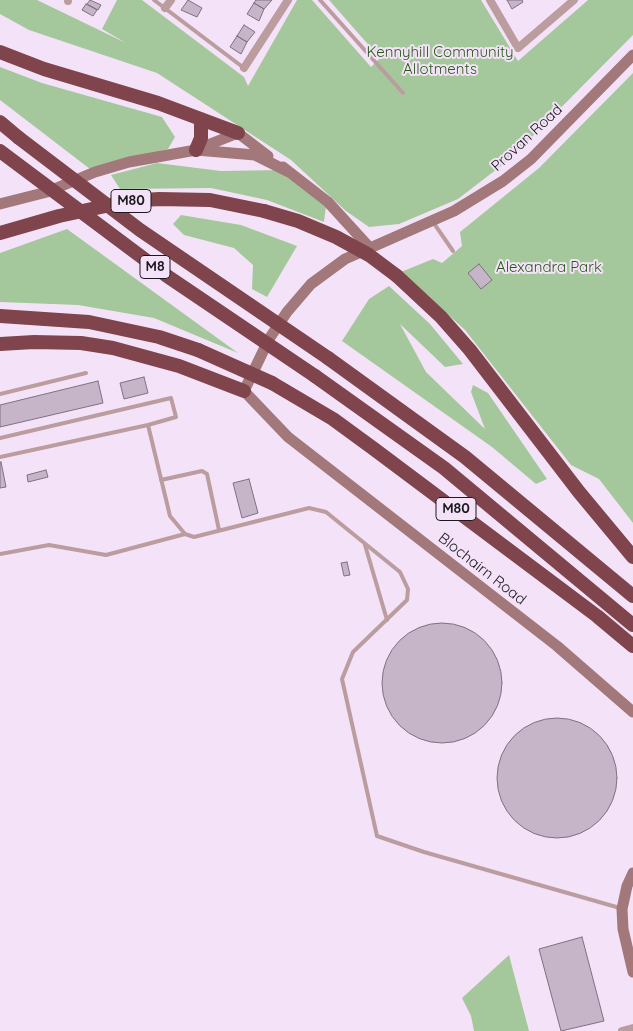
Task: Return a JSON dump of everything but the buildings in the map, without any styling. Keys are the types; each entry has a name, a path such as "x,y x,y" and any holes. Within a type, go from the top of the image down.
{"highway":[{"path":"0,52 44,69 201,118 238,133"},
{"path":"196,150 201,138 201,118"},
{"name":"M8","path":"0,122 140,230 328,358 458,452 527,506 633,596"},
{"name":"M8","path":"0,151 167,276 315,376 444,468 633,625"},
{"name":"M80","path":"0,233 59,216 129,201 159,199 210,200 264,211 298,220 336,237 369,255 397,276 441,317 470,350 579,492 633,557"},
{"name":"M80","path":"0,316 58,318 89,322 159,337 198,350 272,383 333,419 597,616 633,646"},
{"path":"0,344 44,342 113,348 179,366 244,391"}],"street":[{"path":"166,8 171,0"},
{"path":"244,68 288,0"},
{"path":"490,0 518,48 574,0"},
{"name":"Provan Road","path":"244,391 269,339 287,312 311,284 345,259 369,247 433,222 482,196 531,159 633,55"},
{"path":"0,204 39,194 95,172 129,162 196,150 238,133 328,202 369,247"},
{"path":"196,150 255,155 289,172"},
{"name":"Blochairn Road","path":"244,391 288,438 557,646 633,712"},
{"path":"633,873 627,886 622,909 623,929 633,972"},
{"path":"622,1031 633,1028"}],"lane":[{"path":"154,0 244,68"},
{"path":"320,0 403,93"},
{"path":"433,222 453,251"},
{"path":"0,394 86,373"},
{"path":"0,438 171,398 176,417 148,425 0,457"},
{"path":"148,425 170,516 185,534 194,537 309,508 326,512 400,572 408,589 407,600 352,652 342,679 377,836 424,852 622,909"},
{"path":"162,480 202,470 207,474 219,530"},
{"path":"0,554 49,545 106,555 185,534"},
{"path":"365,543 387,620"}],"green space":[{"name":"Kennyhill Community Allotments","path":"0,0 37,0 126,43 102,29 117,0 142,0 244,77 248,86 297,0 312,0 371,67 380,58 329,0 481,0 518,61 588,0 633,0 633,35 510,159 458,199 399,224 369,227 346,211 291,160 157,73 29,30 0,14"},
{"path":"0,67 42,83 162,117 175,137 168,149 90,169 0,100"},
{"name":"Alexandra Park","path":"633,73 633,523 599,479 571,465 465,330 401,272 433,259 442,263 462,246 460,232 539,168"},
{"path":"157,163 221,171 282,170 326,206 324,222 267,200 211,188 120,189 111,175"},
{"path":"181,215 241,225 297,246 267,297 252,289 253,265 234,248 184,235 173,224"},
{"path":"67,229 238,353 154,318 78,305 0,302 0,253"},
{"path":"389,286 430,324 463,364 445,367 400,324 426,372 485,429 471,392 473,385 488,393 547,479 536,484 492,447 342,341 369,299"},
{"path":"509,955 529,1031 474,1031 471,1016 462,998"}]}
